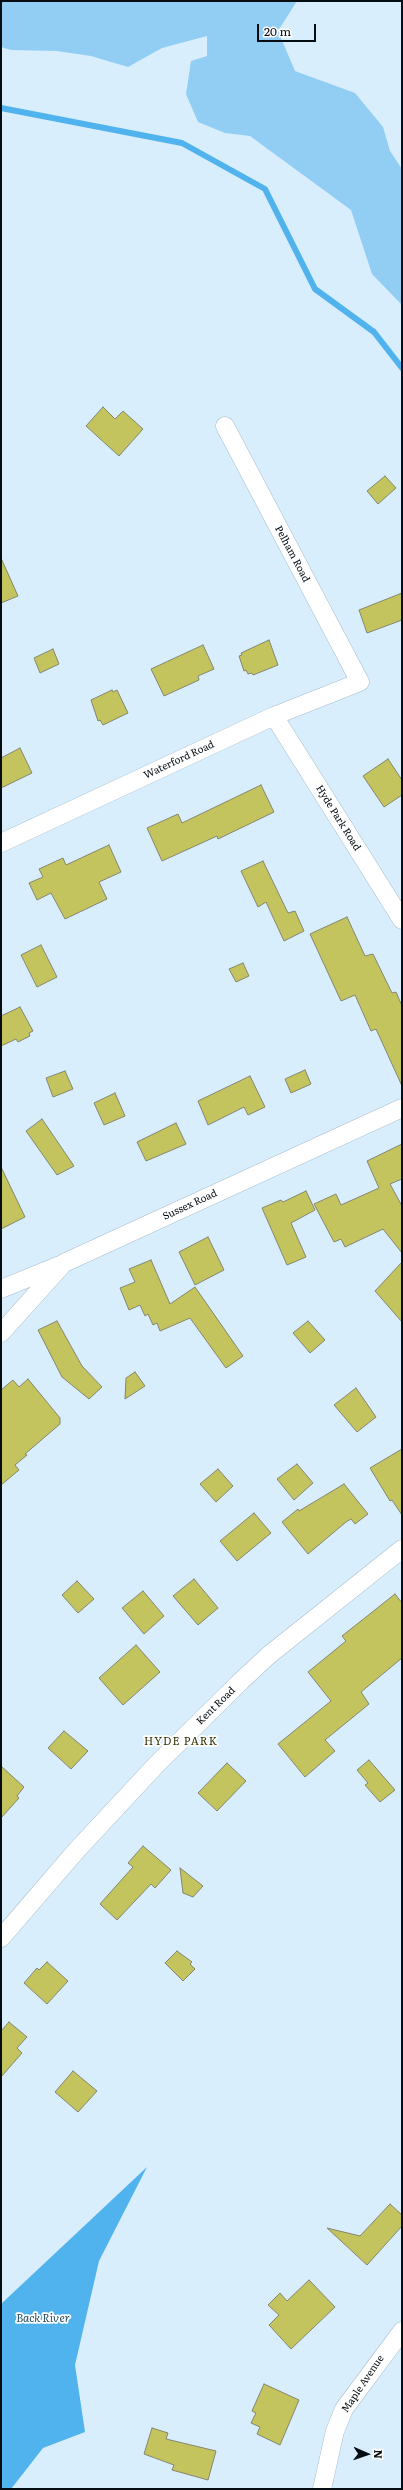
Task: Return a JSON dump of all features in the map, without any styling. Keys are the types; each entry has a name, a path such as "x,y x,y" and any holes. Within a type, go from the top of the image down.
{"street":[{"name":"Pelham Road","path":"225,426 360,682"},
{"name":"Waterford Road","path":"1,843 274,716 360,682"},
{"name":"Hyde Park Road","path":"274,716 402,920"},
{"name":"Sussex Road","path":"1,1333 64,1263 402,1108"},
{"path":"1,1289 64,1263"},
{"name":"Kent Road","path":"1,1938 76,1851 156,1765 241,1681 269,1655 402,1549"},
{"name":"Maple Avenue","path":"322,2489 335,2431 344,2409 402,2331"}],"shaded area":[{"path":"1,1 297,1 278,31 295,71 355,93 383,127 390,151 402,169 402,305 372,274 351,210 250,136 225,133 198,122 186,94 191,61 207,56 207,36 162,48 128,67 91,56 57,51 11,50 1,47"}],"water":[{"name":"Back River","path":"147,2167 99,2261 75,2365 85,2432 43,2448 11,2489 1,2489 1,2304"}],"building":[{"path":"103,407 115,419 123,411 143,429 119,456 86,426"},
{"path":"385,476 396,488 378,504 367,491"},
{"path":"1,558 18,596 1,603"},
{"path":"402,593 402,620 367,633 359,610"},
{"path":"269,640 278,665 253,675 252,673 248,674 246,670 244,671 239,656 242,655 241,653"},
{"path":"203,645 214,669 198,676 199,680 164,696 151,669"},
{"path":"53,649 59,664 40,673 34,658"},
{"path":"112,690 113,692 117,690 128,713 103,725 100,720 98,721 91,700"},
{"path":"20,748 32,773 1,788 1,758"},
{"path":"388,759 402,780 402,795 384,807 363,776"},
{"path":"261,785 274,812 218,839 217,836 162,861 147,828 178,814 182,823"},
{"path":"109,845 121,872 99,882 107,899 65,919 51,893 37,900 29,883 43,877 39,869 63,858 66,865"},
{"path":"263,861 288,913 295,911 304,931 284,941 266,902 258,907 241,871"},
{"path":"347,917 365,956 373,954 392,993 396,992 402,1006 402,1086 376,1029 371,1031 355,995 341,1001 310,934"},
{"path":"41,945 57,977 37,987 21,955"},
{"path":"243,963 249,976 236,982 229,969"},
{"path":"20,1007 33,1031 29,1033 30,1036 18,1042 16,1039 1,1046 1,1016"},
{"path":"305,1070 311,1084 291,1093 285,1079"},
{"path":"65,1071 73,1089 53,1097 46,1078"},
{"path":"250,1076 265,1107 248,1115 244,1107 208,1125 198,1101"},
{"path":"115,1093 125,1116 104,1125 94,1103"},
{"path":"42,1119 74,1166 57,1175 26,1131"},
{"path":"176,1123 186,1144 146,1161 137,1142"},
{"path":"402,1144 402,1179 390,1184 402,1206 402,1253 383,1229 345,1247 341,1239 334,1242 314,1204 336,1194 341,1205 379,1188 367,1161"},
{"path":"1,1167 25,1217 1,1229"},
{"path":"306,1191 315,1210 291,1223 306,1257 287,1265 262,1208 281,1200 283,1202"},
{"path":"208,1237 224,1270 195,1285 179,1252"},
{"path":"151,1260 170,1304 195,1287 243,1356 226,1368 190,1318 160,1331 157,1323 153,1325 148,1314 145,1316 140,1305 129,1310 120,1288 135,1282 129,1269"},
{"path":"402,1262 402,1322 375,1291"},
{"path":"57,1321 82,1366 102,1387 89,1399 62,1377 38,1330"},
{"path":"308,1321 325,1340 310,1353 293,1333"},
{"path":"135,1372 145,1386 125,1399 126,1378"},
{"path":"28,1379 60,1418 60,1424 25,1454 27,1455 15,1465 19,1470 1,1485 1,1390 13,1380 19,1387"},
{"path":"356,1388 376,1417 357,1432 334,1405"},
{"path":"402,1449 402,1515 392,1500 390,1501 370,1468"},
{"path":"297,1464 313,1483 294,1500 277,1479"},
{"path":"218,1469 233,1486 216,1502 200,1484"},
{"path":"344,1484 368,1514 355,1524 351,1519 346,1522 308,1554 282,1522 298,1509 299,1511"},
{"path":"254,1513 271,1533 237,1561 220,1541"},
{"path":"194,1579 218,1608 198,1625 173,1596"},
{"path":"77,1581 94,1599 78,1613 62,1595"},
{"path":"143,1591 164,1616 144,1634 122,1608"},
{"path":"395,1594 402,1603 402,1658 361,1692 369,1704 325,1740 335,1751 305,1777 278,1744 331,1701 308,1672 346,1641 342,1636"},
{"path":"136,1645 160,1672 123,1705 99,1678"},
{"path":"64,1731 88,1751 71,1769 48,1748"},
{"path":"369,1760 395,1790 380,1802 365,1785 368,1783 357,1770"},
{"path":"227,1763 246,1781 217,1811 198,1793"},
{"path":"1,1766 24,1787 17,1796 19,1798 1,1818"},
{"path":"143,1846 171,1870 155,1888 151,1884 117,1920 100,1904 133,1867 128,1863"},
{"path":"180,1868 203,1886 193,1897 183,1893"},
{"path":"177,1951 192,1962 190,1964 195,1969 183,1981 165,1963"},
{"path":"47,1962 68,1981 47,2004 24,1983 37,1968 39,1970"},
{"path":"9,2022 27,2037 17,2048 22,2053 1,2077 1,2031"},
{"path":"73,2071 97,2091 78,2112 55,2092"},
{"path":"390,2204 402,2215 402,2226 367,2265 327,2228 360,2236"},
{"path":"309,2280 335,2307 291,2349 269,2325 279,2315 268,2305 280,2293 287,2301"},
{"path":"264,2384 299,2400 280,2445 257,2434 260,2427 251,2423 256,2413 252,2411"},
{"path":"152,2428 168,2433 166,2439 216,2451 208,2480 172,2470 174,2465 144,2454"}],"waterway":[{"path":"1,108 182,143 265,189 315,289 374,332 402,368"}],"district":[{"name":"HYDE PARK","path":"181,1742"}]}
